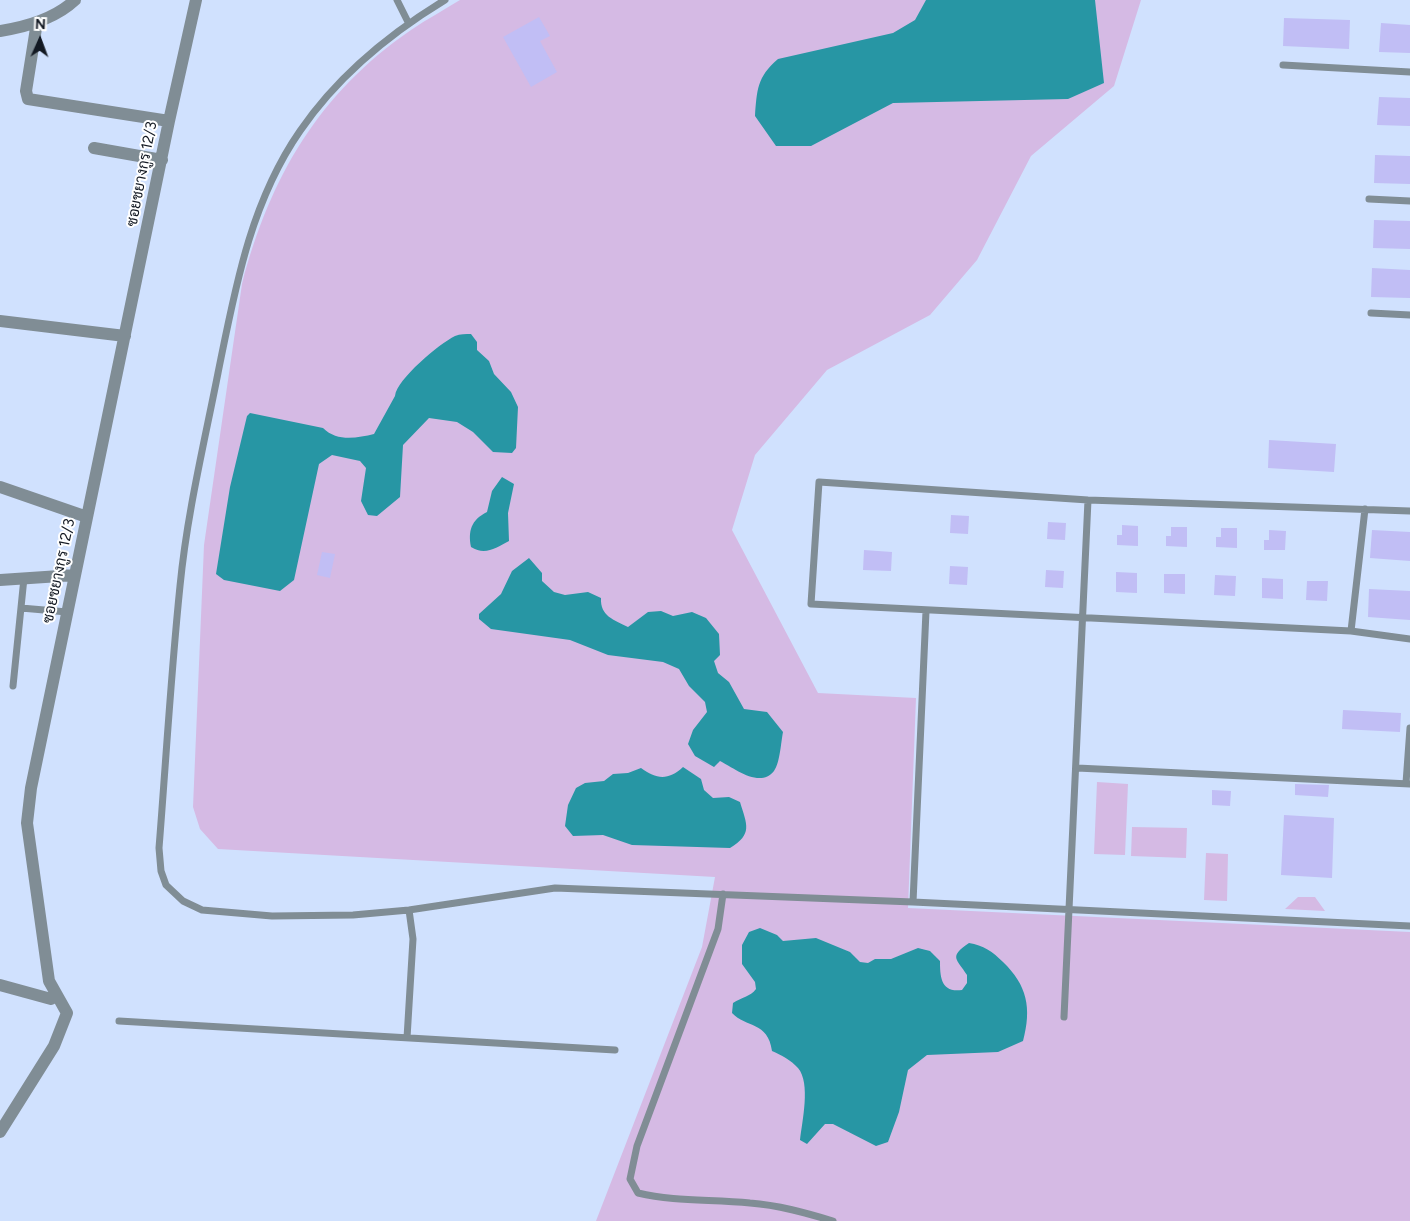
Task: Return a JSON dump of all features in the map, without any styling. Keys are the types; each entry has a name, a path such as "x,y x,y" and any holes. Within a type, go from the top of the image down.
{"street":[{"path":"0,31 37,22 61,10 75,0"},
{"name":"ซอยชยางกูร 12/3","path":"0,1132 54,1046 67,1013 49,981 28,823 31,788 169,121 196,0"},
{"path":"37,22 26,91 28,99 169,121"},
{"path":"94,148 162,160"},
{"path":"0,320 125,336"},
{"path":"0,487 87,517"},
{"path":"0,580 75,576"},
{"path":"0,985 51,999 57,996"}],"lane":[{"path":"397,0 408,22"},
{"path":"445,0 408,22 364,59 324,100 300,132 279,166 248,240 236,281 192,502 180,584 159,848 161,871 166,885 183,901 202,910 272,916 352,915 409,910 555,888 913,902 1410,926"},
{"path":"1283,65 1410,72"},
{"path":"1368,199 1410,201"},
{"path":"1371,313 1410,315"},
{"path":"1410,511 1088,500 819,482 811,604 1351,631 1410,639"},
{"path":"1064,1017 1088,500"},
{"path":"1351,631 1365,509"},
{"path":"13,686 24,578"},
{"path":"21,608 67,612"},
{"path":"913,902 926,611"},
{"path":"1077,768 1408,784 1410,728"},
{"path":"724,894 718,929 637,1146 630,1179 638,1193 660,1198 751,1203 805,1213 833,1221"},
{"path":"407,1038 413,939 409,910"},
{"path":"118,1021 614,1050"}],"shaded area":[{"path":"460,0 1141,0 1114,86 1031,156 977,260 930,315 827,370 755,455 732,530 818,693 916,698 908,908 1410,932 1410,1221 596,1221 702,947 715,877 218,849 200,829 193,807 204,545 242,284 254,245 267,208 284,173 302,140 324,110 350,81 378,55 411,30"},
{"path":"926,0 1095,0 1104,83 1068,99 893,103 811,146 776,146 755,116 759,85 766,72 778,59 893,33 915,20"},
{"path":"471,334 477,342 477,350 489,361 494,374 511,392 518,407 516,448 512,453 493,452 473,432 457,422 429,418 403,445 400,497 377,516 368,515 361,501 366,468 360,461 332,455 319,464 294,580 280,591 224,580 216,574 230,487 247,416 250,413 323,428 341,437 354,438 374,434 397,389 411,372 448,340 457,335"},
{"path":"502,477 514,484 508,513 509,541 490,550 476,550 471,547 470,536 472,526 477,519 487,512 492,491"},
{"path":"529,558 542,573 542,581 554,592 565,595 588,592 601,598 601,604 605,613 628,627 648,612 661,611 673,616 692,612 706,618 719,634 720,655 714,661 718,673 729,682 744,709 767,712 783,732 779,758 774,771 768,776 754,778 720,761 714,767 695,756 688,744 693,730 707,712 705,702 689,686 679,669 663,662 608,655 570,640 491,629 479,619 479,614 501,594 512,571"},
{"path":"683,767 701,779 704,790 713,798 729,797 740,802 746,823 745,833 730,848 632,845 603,835 573,836 565,826 568,805 576,788 585,783 604,781 613,774 628,773 641,768 662,777 672,775"},
{"path":"1097,782 1128,784 1125,855 1094,854"},
{"path":"1132,827 1187,828 1186,858 1131,856"},
{"path":"1206,853 1228,854 1227,901 1204,900"},
{"path":"1298,897 1315,897 1325,911 1285,909"},
{"path":"760,928 777,935 783,941 816,938 850,952 860,962 868,963 875,959 891,959 918,948 930,951 940,961 940,973 943,983 950,989 955,990 962,990 967,983 967,975 956,958 958,952 969,943 983,947 1003,962 1018,979 1022,988 1027,1008 1026,1029 1023,1041 998,1052 927,1055 908,1070 899,1112 888,1142 876,1146 833,1124 825,1124 807,1144 800,1140 805,1093 802,1075 798,1068 772,1051 770,1041 761,1030 732,1013 733,1003 754,992 756,989 755,982 742,964 742,945 749,932"}],"building":[{"path":"539,17 550,36 540,41 557,72 531,87 503,37"},
{"path":"1284,18 1350,20 1349,49 1283,46"},
{"path":"1381,23 1410,25 1410,53 1379,52"},
{"path":"1379,97 1410,98 1410,126 1377,125"},
{"path":"1375,155 1410,156 1410,184 1374,183"},
{"path":"1374,220 1410,221 1410,249 1373,248"},
{"path":"1372,268 1410,270 1410,298 1371,297"},
{"path":"1269,440 1336,444 1334,472 1268,468"},
{"path":"951,515 969,516 968,534 950,533"},
{"path":"1048,522 1066,523 1065,540 1047,539"},
{"path":"1122,525 1138,526 1138,546 1117,545 1117,535 1122,535"},
{"path":"1171,527 1187,527 1187,547 1166,546 1166,536 1171,536"},
{"path":"1221,528 1237,528 1237,548 1216,547 1216,537 1221,537"},
{"path":"1269,530 1286,531 1285,550 1264,550 1264,540 1269,540"},
{"path":"1372,530 1410,532 1410,561 1370,558"},
{"path":"864,550 892,552 891,571 863,570"},
{"path":"322,552 335,554 330,578 317,575"},
{"path":"950,566 968,567 967,585 949,584"},
{"path":"1046,570 1064,571 1063,588 1045,587"},
{"path":"1116,572 1137,573 1137,593 1116,592"},
{"path":"1164,574 1185,574 1185,594 1164,593"},
{"path":"1215,575 1236,576 1235,596 1214,595"},
{"path":"1262,578 1283,579 1283,599 1262,598"},
{"path":"1307,581 1328,581 1327,601 1306,600"},
{"path":"1369,589 1410,591 1410,620 1368,617"},
{"path":"1343,710 1401,713 1400,732 1342,729"},
{"path":"1295,784 1329,785 1328,797 1295,795"},
{"path":"1212,790 1231,791 1230,806 1212,805"},
{"path":"1284,815 1334,818 1332,878 1281,875"}]}
